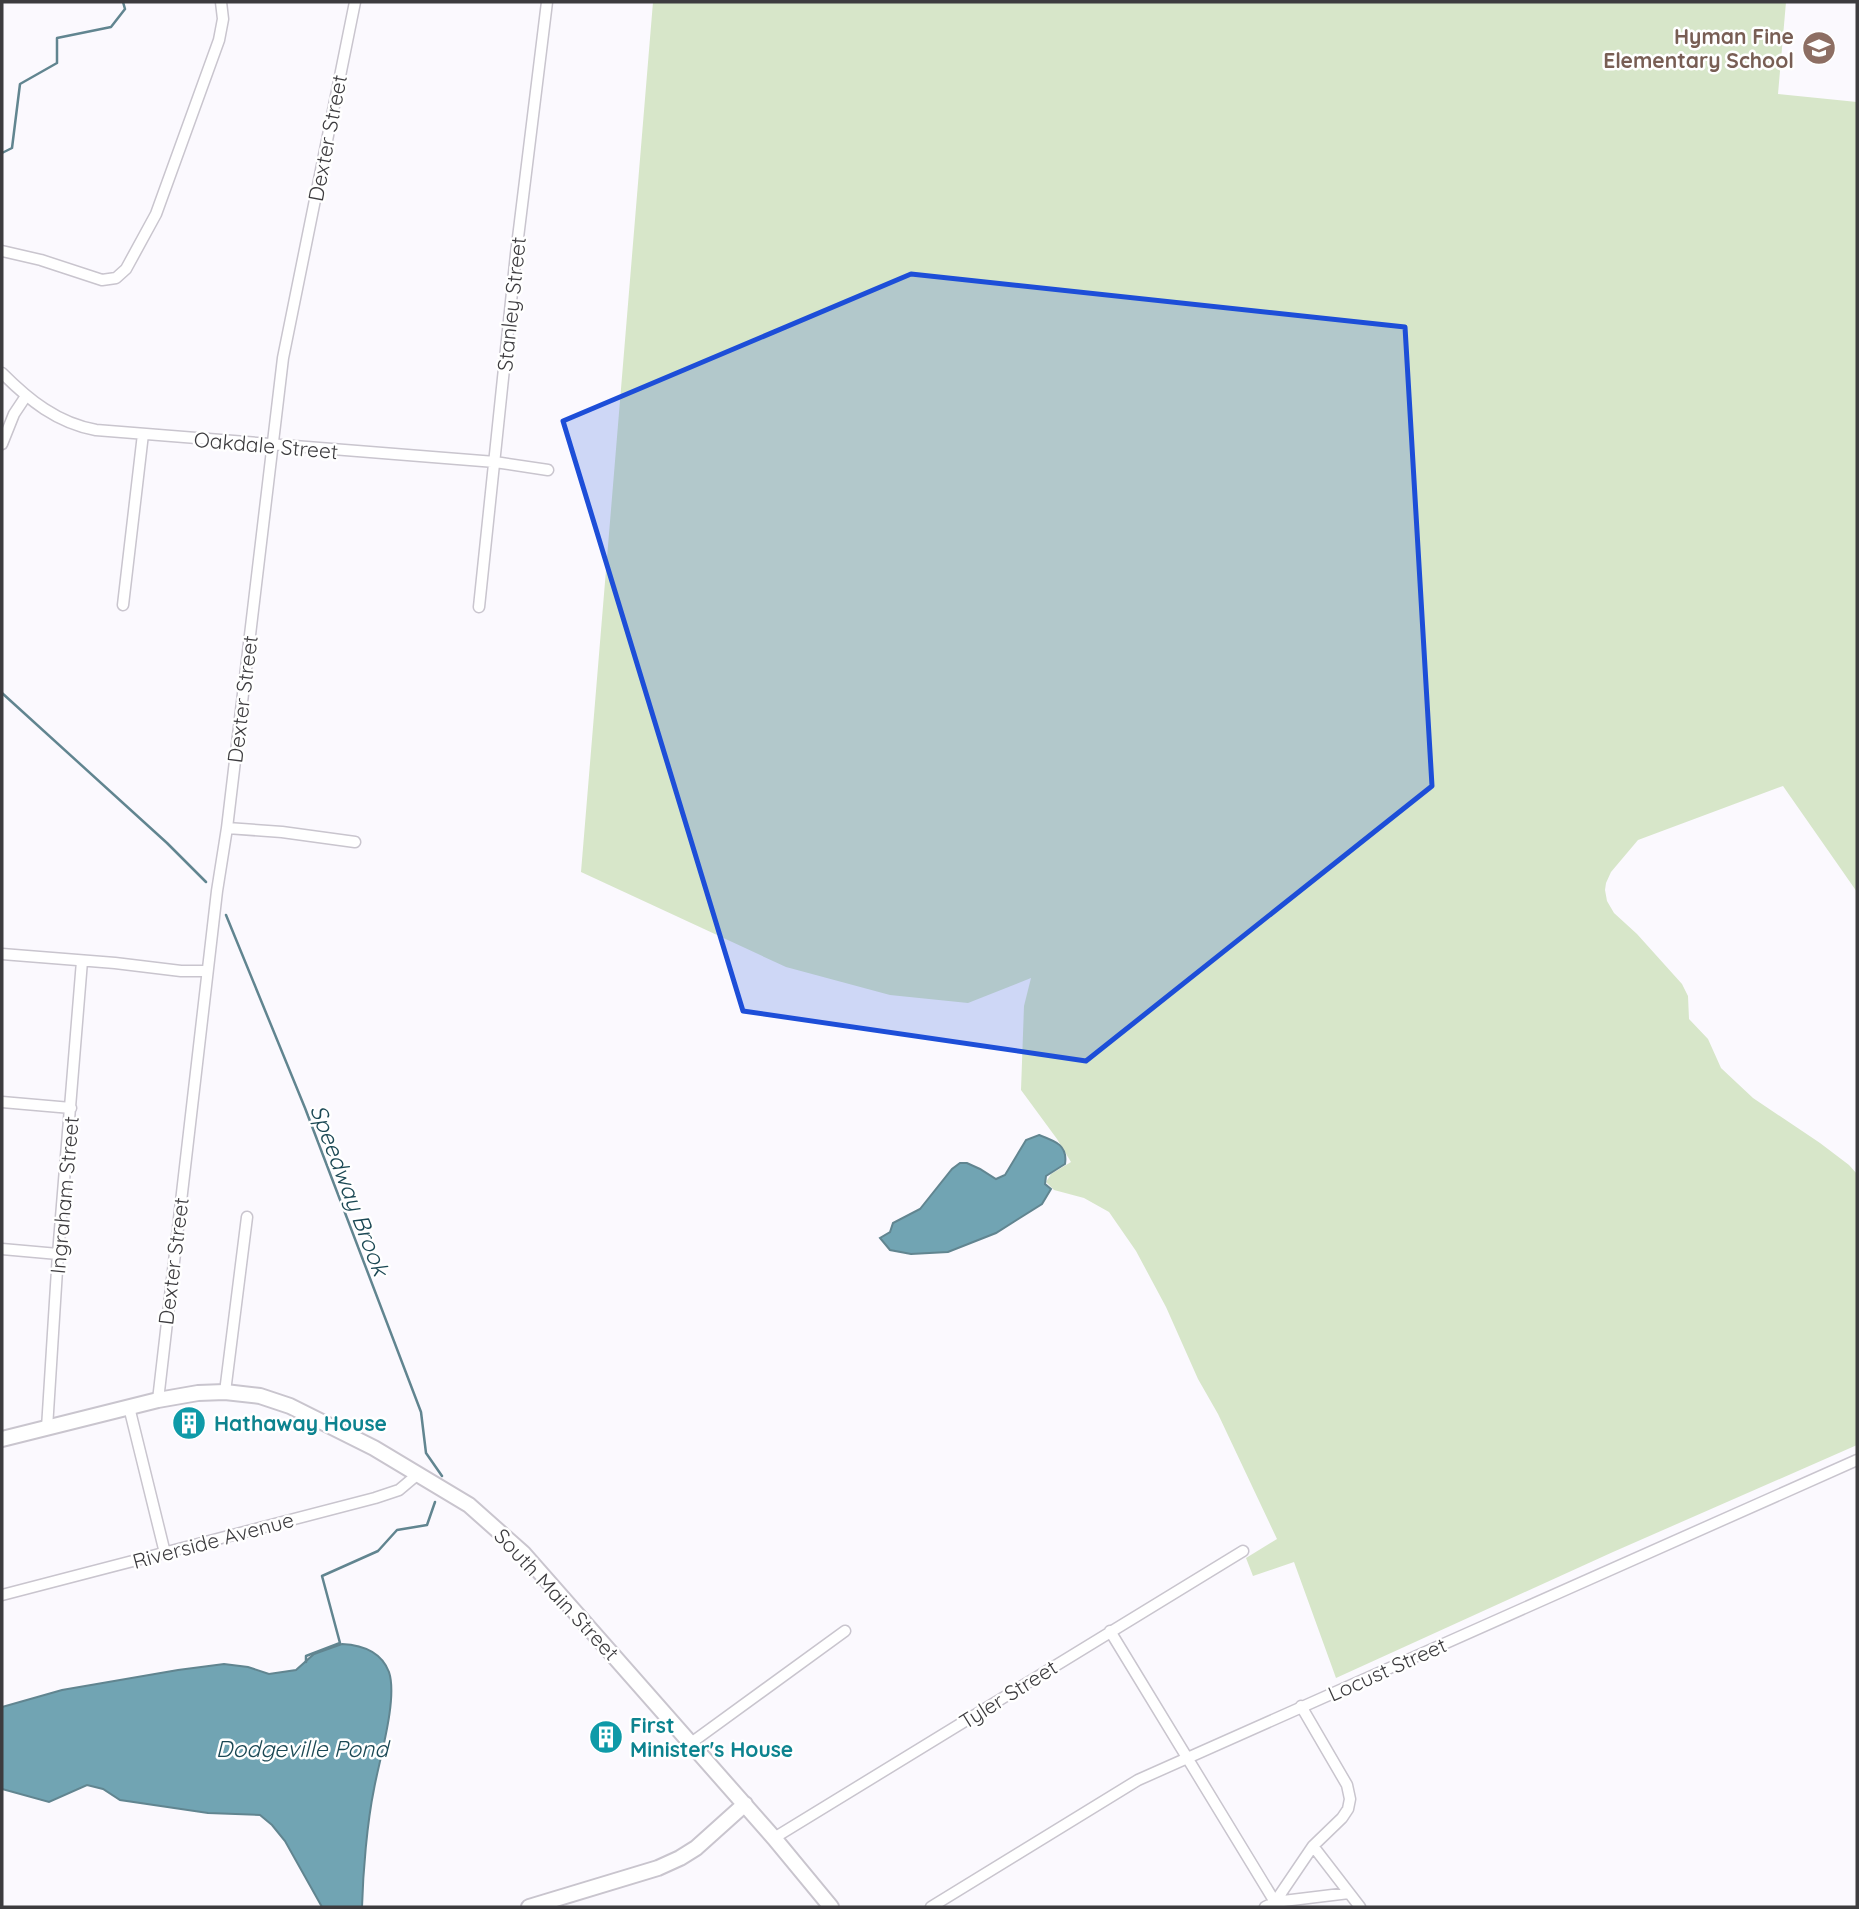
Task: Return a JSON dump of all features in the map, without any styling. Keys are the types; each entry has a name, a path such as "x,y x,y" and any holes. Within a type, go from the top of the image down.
{"main road":[{"name":"South Main Street","path":"2,1440 158,1400 198,1393 225,1392 260,1396 290,1406 374,1448 469,1505 523,1553 746,1804 831,1907"},
{"path":"529,1907 647,1871 680,1858 696,1848 746,1804"}],"street":[{"path":"2,251 41,260 102,280 116,278 126,269 156,214 215,52 223,19 221,2"},
{"name":"Dexter Street","path":"158,1400 216,891 227,828 284,359 355,2"},
{"name":"Stanley Street","path":"479,607 516,254 547,2"},
{"name":"Oakdale Street","path":"2,373 26,396 59,419 78,427 273,446 495,462 548,470"},
{"path":"2,444 13,414 26,396"},
{"path":"123,605 143,434"},
{"path":"227,828 355,842"},
{"path":"2,954 181,971 207,971"},
{"name":"Ingraham Street","path":"47,1428 82,961"},
{"path":"2,1102 71,1108"},
{"path":"225,1392 247,1217"},
{"path":"2,1249 58,1254"},
{"path":"129,1407 165,1553"},
{"name":"Locust Street","path":"932,1907 1138,1780 1857,1460"},
{"name":"Riverside Avenue","path":"2,1595 375,1498 399,1490 418,1474"},
{"name":"Tyler Street","path":"775,1838 1243,1551"},
{"path":"691,1743 845,1631"},
{"path":"1110,1631 1273,1906"},
{"path":"1273,1906 1313,1846 1342,1818 1350,1799 1347,1785 1301,1706"},
{"path":"1313,1846 1360,1907"},
{"path":"1273,1906 1349,1893"}],"highlighted area":[{"path":"911,274 1405,327 1432,786 1086,1061 743,1011 563,421"}],"green space":[{"path":"653,2 1786,2 1778,94 1857,102 1857,892 1783,786 1638,840 1611,872 1605,890 1607,901 1614,913 1682,984 1688,996 1689,1019 1708,1039 1721,1068 1753,1098 1820,1143 1857,1174 1857,1445 1336,1678 1294,1562 1253,1576 1246,1558 1277,1539 1218,1414 1198,1379 1166,1307 1136,1251 1109,1212 1084,1198 1054,1190 1046,1182 1051,1174 1071,1162 1021,1090 1024,1006 1031,978 968,1003 890,995 786,967 581,872"}],"water":[{"path":"1039,1135 1059,1145 1065,1158 1065,1164 1046,1176 1045,1184 1051,1189 1042,1204 996,1233 948,1252 911,1254 890,1250 880,1238 890,1232 893,1223 920,1209 960,1163 967,1163 996,1179 1005,1175 1026,1140"},
{"name":"Dodgeville Pond","path":"342,1644 364,1648 376,1654 386,1665 391,1684 390,1714 369,1817 362,1907 322,1907 285,1841 260,1815 208,1813 120,1800 103,1789 87,1785 49,1802 2,1789 2,1707 62,1690 224,1664 248,1667 269,1674 296,1670 314,1654"}],"waterway":[{"name":"Speedway Brook","path":"2,153 12,148 20,84 57,63 57,38 111,27 125,9 123,2"},
{"name":"Speedway Brook","path":"2,693 167,843 206,882"},
{"name":"Speedway Brook","path":"226,915 305,1108 421,1412 426,1453 442,1476"},
{"name":"Speedway Brook","path":"306,1662 306,1656 340,1643 322,1576 378,1551 397,1530 427,1525 435,1502"}],"place":[{"name":"Hyman Fine Elementary School","path":"1819,48"},
{"name":"Hathaway House","path":"189,1423"},
{"name":"First Minister's House","path":"606,1737"}]}
